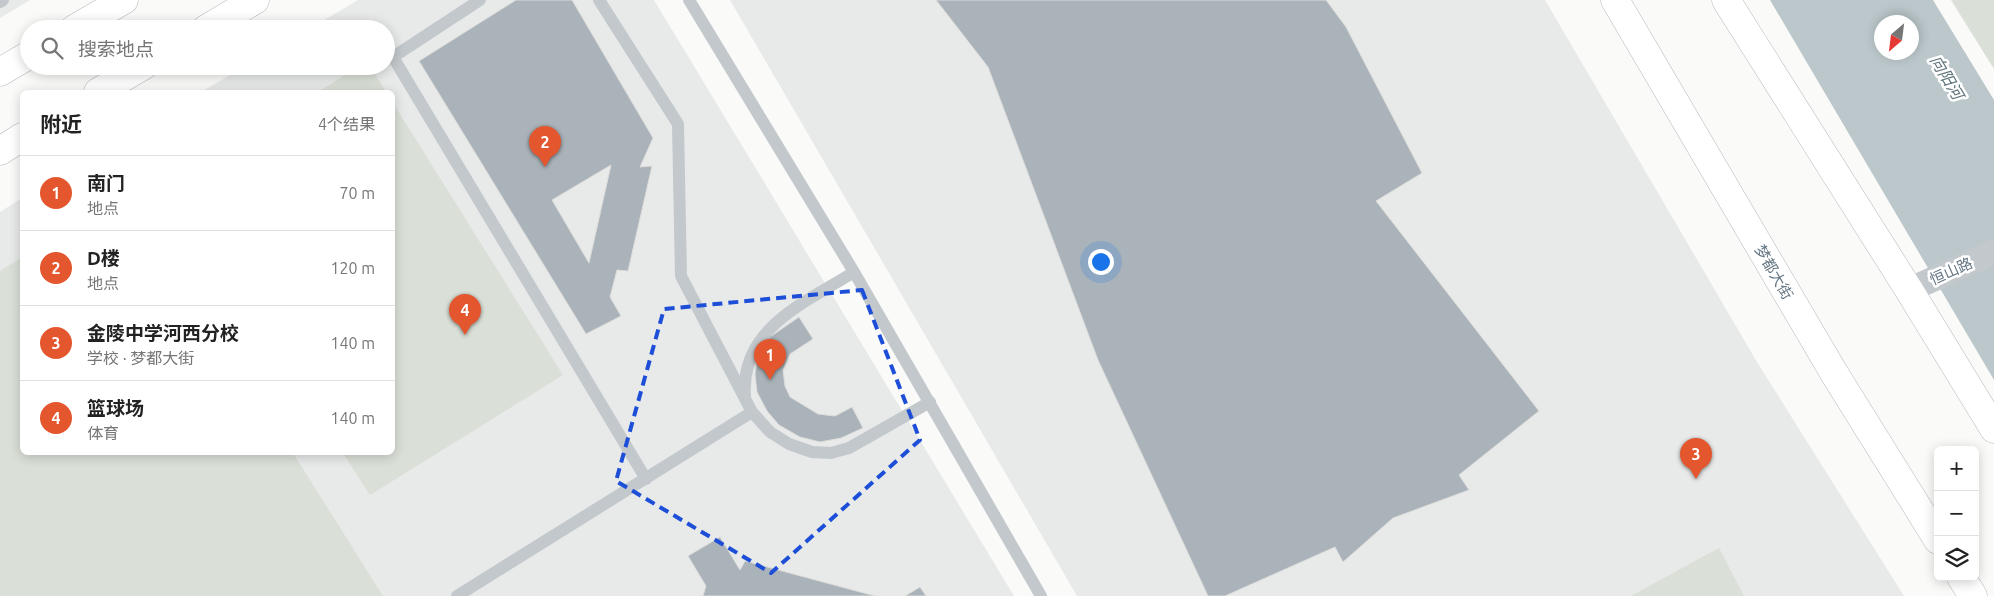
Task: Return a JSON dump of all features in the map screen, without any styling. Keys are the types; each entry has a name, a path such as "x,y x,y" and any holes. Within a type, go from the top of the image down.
{"main road":[{"path":"90,20 124,0"},
{"path":"221,20 255,0"},
{"name":"梦都大街","path":"1615,0 1834,373 1936,536"},
{"path":"1726,0 1994,429"},
{"path":"0,72 20,60"},
{"path":"101,90 127,75"},
{"path":"0,150 20,138"},
{"path":"1963,581 1972,596"}],"street":[{"name":"恒山路","path":"1908,290 1994,252"}],"lane":[{"path":"395,55 480,0"},
{"path":"599,0 678,124 681,276 752,412 770,432 789,444 812,452 831,453 849,448 930,402"},
{"path":"688,0 854,272 1041,596"},
{"path":"395,59 646,479"},
{"path":"745,399 745,371 761,336 784,316 854,272"},
{"path":"457,596 752,412"}],"highlighted area":[{"path":"862,290 920,440 771,573 616,481 664,309"}],"shaded area":[{"path":"0,0 30,0 0,18"},
{"path":"358,0 654,0 1014,596 0,596 0,212 20,199 20,455 395,455 395,90 204,90 230,75 395,75 395,20 324,20"},
{"path":"730,0 1545,0 1757,362 1904,596 1077,596"},
{"path":"1951,0 1994,0 1994,69"},
{"path":"345,75 376,75 385,90 321,90"},
{"path":"395,106 563,375 370,495 344,455 395,455"},
{"path":"20,258 20,455 294,455 383,596 0,596 0,271"},
{"path":"1719,548 1744,596 1631,596"}],"water":[{"name":"向阳河","path":"1770,0 1933,0 1994,100 1994,380"}],"building":[{"path":"516,0 572,0 653,138 640,167 652,166 628,271 617,270 610,297 621,316 586,334 419,61","holes":["611,165 589,263 552,200"]},
{"path":"936,0 1326,0 1346,27 1422,173 1376,201 1539,411 1459,475 1469,490 1393,518 1343,562 1335,547 1225,596 1208,596 1098,360 988,67"},
{"path":"799,317 813,339 790,354 783,370 785,386 790,397 818,414 835,416 852,407 863,428 841,438 820,442 800,437 779,425 767,411 757,392 755,374 758,356 767,339"},
{"path":"720,537 740,570 745,561 875,596 703,596 706,586 688,556"},
{"path":"920,587 926,596 905,596"}],"place":[{"name":"D楼","path":"545,167"},
{"name":"篮球场","path":"465,335"},
{"name":"南门","path":"770,380"},
{"name":"金陵中学河西分校","path":"1696,479"}]}
